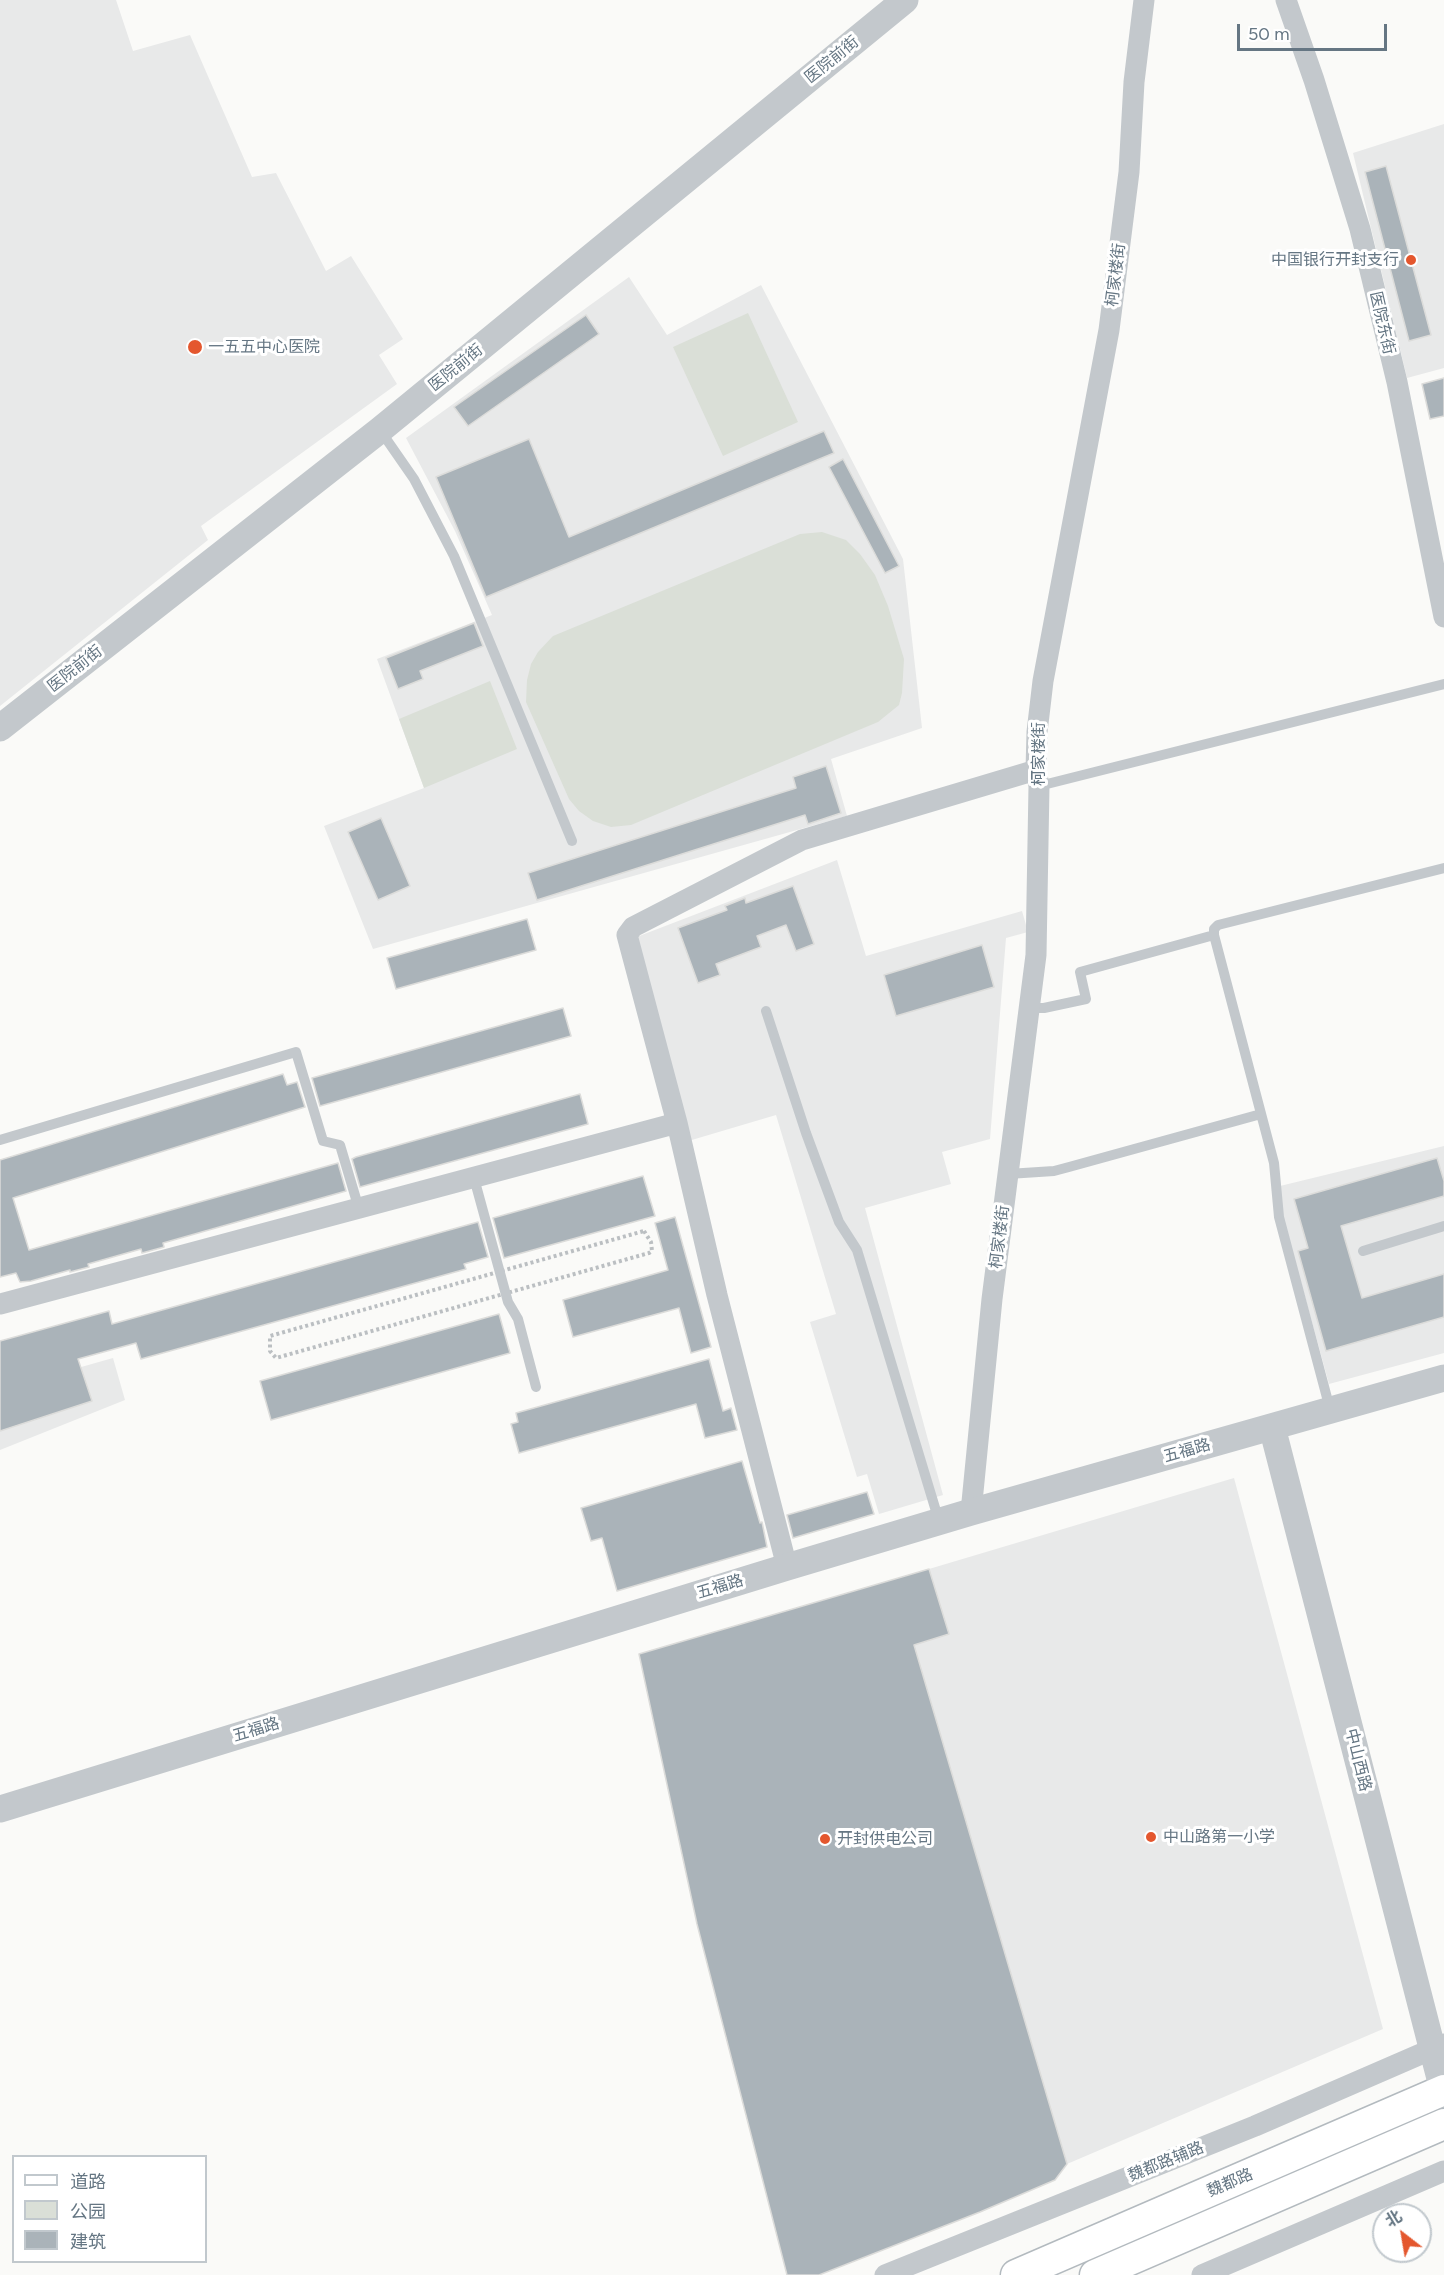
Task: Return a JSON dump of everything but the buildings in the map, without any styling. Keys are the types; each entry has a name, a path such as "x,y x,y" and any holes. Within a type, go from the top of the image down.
{"main road":[{"name":"魏都路","path":"1016,2275 1444,2092"},
{"name":"魏都路","path":"1095,2275 1444,2124"}],"street":[{"name":"医院前街","path":"0,728 380,430 905,0"},
{"name":"柯家楼街","path":"971,1512 992,1299 1035,955 1037,732 1043,681 1109,330 1129,172 1134,82 1144,0"},
{"name":"医院东街","path":"1286,0 1314,80 1360,230 1397,382 1444,617"},
{"path":"787,1567 717,1295 677,1123 627,935 633,927 802,840 1037,778"},
{"path":"0,1304 677,1123"},
{"name":"五福路","path":"0,1809 971,1512 1444,1378"},
{"name":"中山西路","path":"1272,1427 1438,2046 1444,2092"},
{"name":"魏都路辅路","path":"885,2275 1255,2126 1438,2046"},
{"path":"1202,2275 1444,2170"}],"lane":[{"path":"380,430 414,479 454,556 572,841"},
{"path":"1037,778 1444,684"},
{"path":"1330,1410 1279,1217 1274,1163 1214,929 1218,925 1444,868"},
{"path":"1029,1008 1044,1008 1086,999 1080,972 1214,935"},
{"path":"766,1011 806,1133 839,1222 857,1250 939,1522"},
{"path":"0,1140 296,1052 322,1141 340,1145 359,1209"},
{"path":"1008,1174 1054,1171 1261,1114"},
{"path":"474,1178 499,1272 518,1319 536,1387"},
{"path":"1363,1251 1444,1226"}],"path":[{"path":"644,1231 651,1242 652,1251 650,1253 506,1294 276,1358 270,1351 270,1336 644,1231"}],"shaded area":[{"name":"一五五中心医院","path":"0,0 116,0 133,51 190,35 252,177 276,173 326,271 351,256 403,339 379,355 397,384 201,526 208,540 0,706"},
{"name":"中国银行开封支行","path":"1444,124 1444,368 1407,378 1353,153"},
{"path":"629,277 667,335 761,285 903,559 922,728 831,759 847,816 373,949 324,826 424,788 377,659 492,615 455,531 406,438"},
{"path":"837,860 866,956 1022,911 1028,932 1006,938 990,1139 942,1152 951,1184 865,1208 943,1495 879,1514 867,1474 857,1477 810,1322 836,1314 776,1115 685,1142 634,938"},
{"path":"1444,1146 1444,1353 1329,1384 1283,1217 1280,1186"},
{"path":"113,1358 125,1400 0,1450 0,1390"},
{"name":"中山路第一小学","path":"1234,1478 1383,2029 1067,2164 914,1645 949,1634 929,1569"}],"green space":[{"path":"748,313 798,422 723,456 673,347"},
{"path":"822,532 846,540 860,554 875,575 888,606 904,659 899,705 878,722 631,825 611,827 593,821 579,811 569,799 526,702 527,680 531,664 538,652 553,636 800,534"},
{"path":"490,681 517,749 424,788 399,719"}],"place":[{"name":"中国银行开封支行","path":"1411,260"},
{"name":"一五五中心医院","path":"195,347"},
{"name":"中山路第一小学","path":"1151,1837"},
{"name":"开封供电公司","path":"825,1839"}]}
